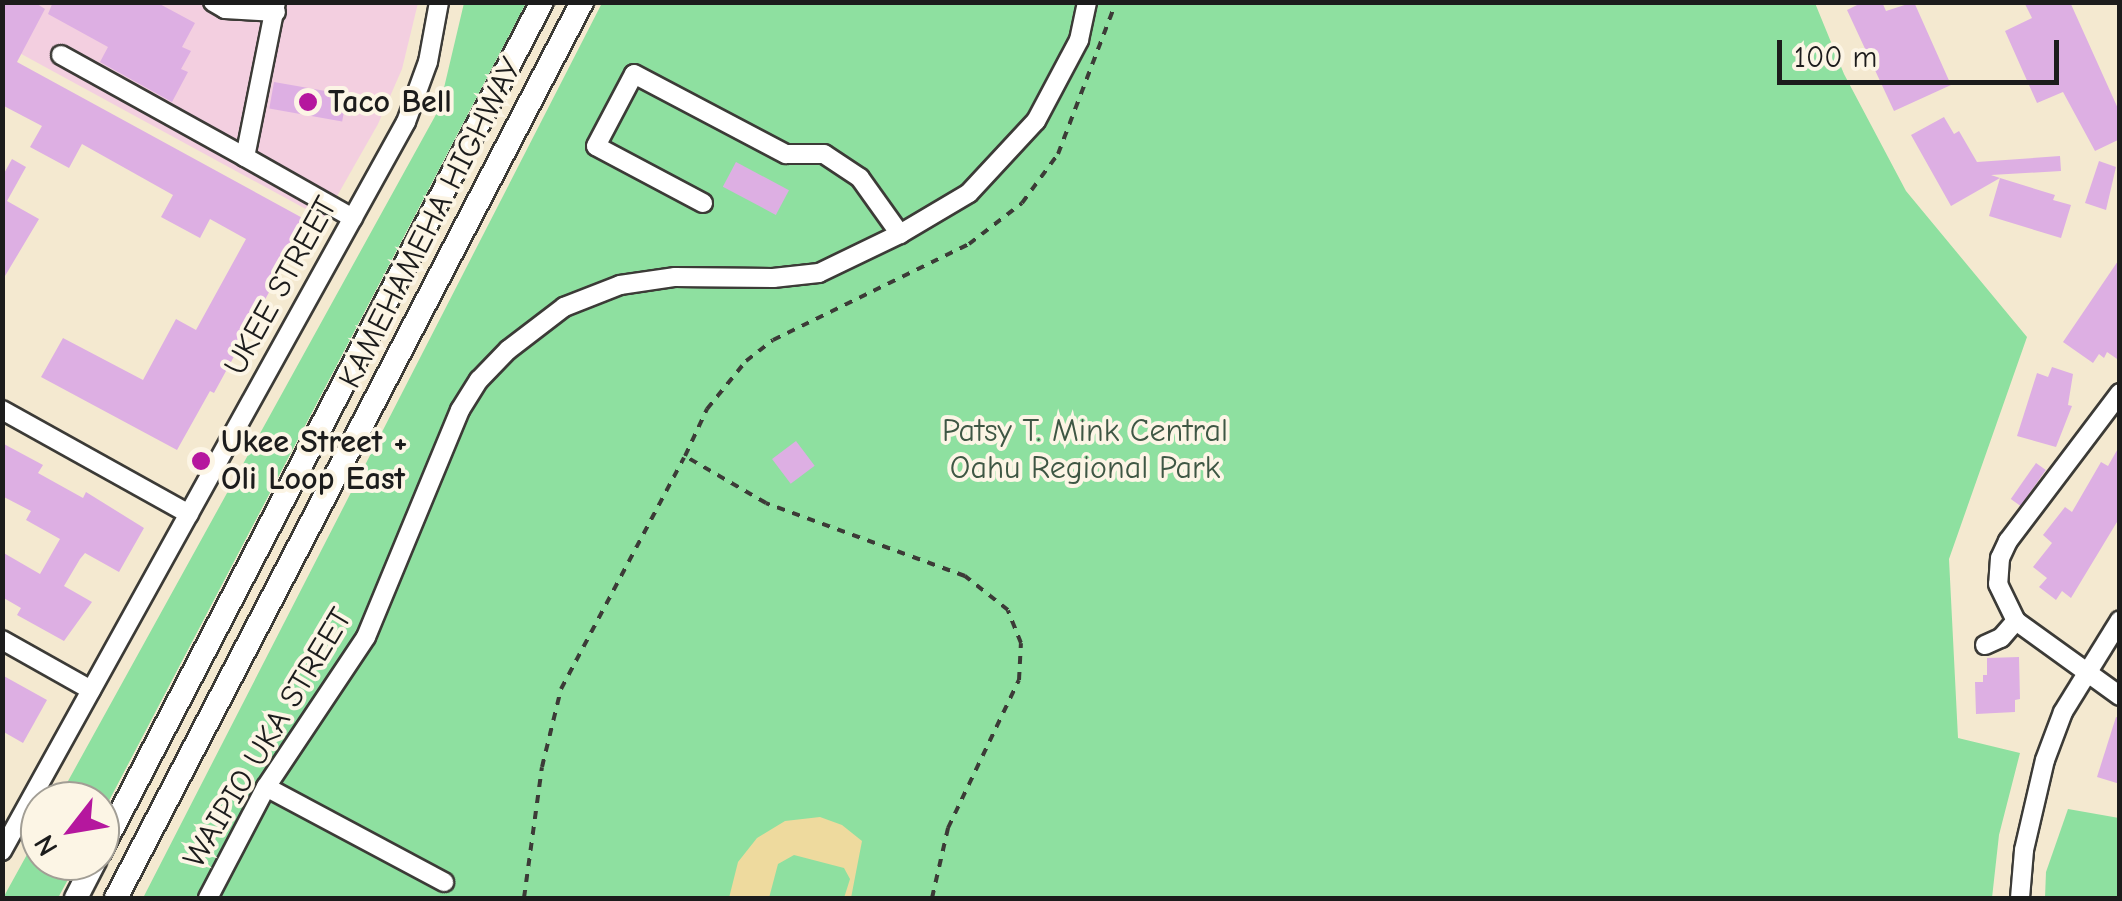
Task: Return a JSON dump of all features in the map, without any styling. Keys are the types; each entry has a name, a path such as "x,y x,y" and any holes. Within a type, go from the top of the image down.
{"main road":[{"name":"KAMEHAMEHA HIGHWAY","path":"120,814 542,2"},
{"name":"KAMEHAMEHA HIGHWAY","path":"116,898 582,2"}],"street":[{"path":"213,2 225,9 276,8 244,157"},
{"name":"UKEE STREET","path":"2,851 354,218 413,104 428,62 439,2"},
{"name":"WAIPIO UKA STREET","path":"208,898 266,787 366,637 460,410 479,380 533,328 564,307 620,285 675,277 773,278 819,273 900,234 969,193 1036,121 1078,40 1087,2"},
{"path":"61,54 354,218"},
{"path":"703,203 596,146 634,74 786,154 824,154 860,178 900,234"},
{"path":"2120,393 2008,541 2000,558 1998,584 2016,622 2083,674 2120,696"},
{"path":"2,410 189,514"},
{"path":"2020,898 2024,850 2045,760 2083,674 2120,620"},
{"path":"1985,645 2001,638 2016,622"},
{"path":"2,640 92,690"},
{"path":"266,787 444,882"}],"path":[{"path":"524,898 542,766 560,690 707,409 759,350 969,244 1022,203 1058,154 1116,2"},
{"path":"685,456 766,503 965,576 1008,610 1022,643 1020,680 952,816 932,898"}],"shaded area":[{"path":"2,3 418,3 402,69 378,124 324,219 3,44"}],"green space":[{"path":"464,3 526,3 119,781 68,781 439,109"},
{"name":"Patsy T. Mink Central Oahu Regional Park","path":"602,3 1815,3 1844,74 1906,191 2027,337 1949,559 1958,738 2020,753 1999,835 1992,898 143,898"},
{"path":"2068,809 2119,818 2119,898 2045,898 2046,872"},
{"path":"20,867 20,881 67,881 58,898 3,898"}],"sand":[{"path":"820,817 842,825 862,841 851,898 844,898 850,879 844,868 794,855 778,864 769,898 729,898 738,862 757,838 785,821"}],"building":[{"path":"2,2 34,2 45,9 17,62 308,221 214,393 210,391 177,450 41,377 63,338 143,380 176,319 196,330 246,239 210,219 200,238 161,217 173,195 82,144 69,168 30,147 42,126 2,105"},
{"path":"53,2 156,2 195,23 182,47 191,51 181,69 188,72 172,102 100,62 108,47 48,14"},
{"path":"1863,2 1882,2 1886,11 1914,2 1951,85 1894,111 1847,10"},
{"path":"2024,2 2070,2 2120,113 2120,139 2095,151 2063,92 2037,103 2005,31 2032,18"},
{"name":"Taco Bell","path":"274,82 347,95 342,121 269,109"},
{"path":"1944,117 1954,134 1959,131 1977,162 2060,156 2061,171 1991,175 2000,178 1951,206 1911,135"},
{"path":"12,159 26,167 7,201 39,219 2,281 2,177"},
{"path":"2099,161 2116,167 2106,210 2085,203"},
{"path":"736,162 789,190 776,215 723,187"},
{"path":"2000,178 2055,195 2053,200 2071,205 2061,238 1989,216"},
{"path":"2120,258 2120,361 2107,352 2104,358 2099,354 2093,363 2063,342"},
{"path":"2052,367 2073,374 2068,405 2072,406 2056,447 2017,436 2037,373 2048,377"},
{"path":"796,441 815,466 791,484 772,459"},
{"path":"2,443 43,465 38,473 83,498 86,492 144,528 119,572 85,553 80,559 64,586 92,602 64,641 17,615 21,608 2,597 2,552 40,574 60,539 26,520 31,511 2,496"},
{"path":"2120,445 2120,517 2071,598 2062,591 2056,600 2039,587 2047,578 2033,567 2052,543 2043,535 2065,507 2072,512 2101,462 2108,466"},
{"path":"2036,463 2046,470 2021,506 2011,499"},
{"path":"2019,657 2020,699 2015,700 2015,712 1976,714 1975,682 1983,682 1983,675 1987,675 1987,658"},
{"path":"2,675 47,700 23,743 2,731"},
{"path":"2116,717 2120,718 2120,784 2097,777"}],"place":[{"name":"Taco Bell","path":"308,102"},
{"name":"Ukee Street + Oli Loop East","path":"201,461"}]}
